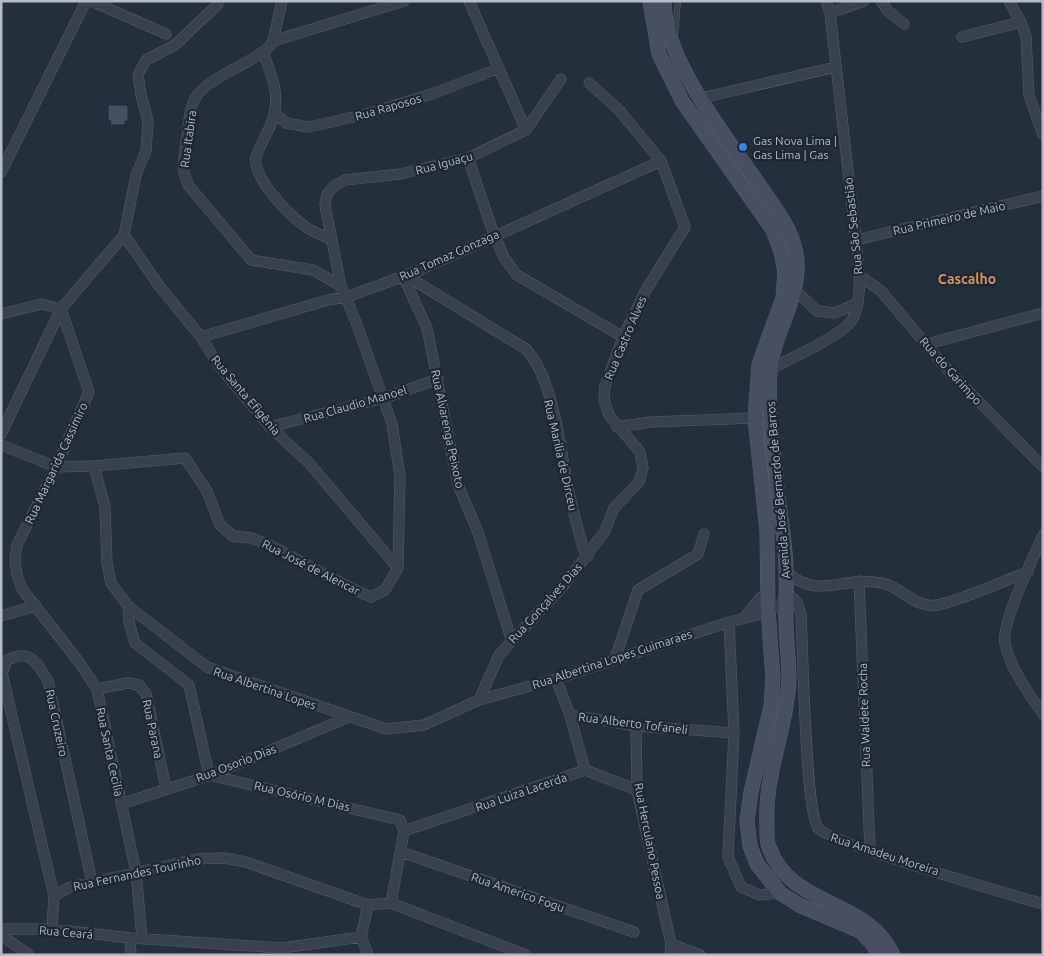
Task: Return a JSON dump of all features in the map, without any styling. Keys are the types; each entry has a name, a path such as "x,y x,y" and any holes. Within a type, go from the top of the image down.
{"main road":[{"name":"Avenida José Bernardo de Barros","path":"650,1 659,54 682,101 772,230 782,252 785,272 783,298 758,364 755,418 767,532 768,610 772,659 771,706 751,792 747,821 750,846 757,864 780,893 799,905 860,930 874,946 878,955"},
{"name":"Avenida José Bernardo de Barros","path":"664,1 664,15 674,49 701,98 790,232 797,262 795,290 780,332 770,369 770,408 786,572 789,680 785,712 768,789 766,817 768,845 776,862 796,885 872,925 886,940 893,955"}],"street":[{"path":"1,172 86,1"},
{"path":"92,1 166,34"},
{"path":"1,434 61,309 124,235 136,175 146,151 148,121 138,75 146,60 175,45 218,4 217,1"},
{"name":"Rua Itabira","path":"282,1 273,41 263,52 210,84 196,96 190,120 183,167 184,177 189,186 251,260 313,270 341,286"},
{"path":"273,41 404,1"},
{"path":"469,1 526,130"},
{"name":"Rua São Sebastião","path":"826,1 830,13 856,240 859,275 857,303"},
{"path":"830,13 864,1"},
{"path":"880,1 904,24"},
{"path":"1009,1 1021,22 1026,37 1029,95 1043,135"},
{"path":"962,37 1021,22"},
{"path":"263,52 277,99 276,114 256,158 258,171 275,198 306,227 330,239"},
{"path":"701,98 836,67"},
{"name":"Rua Raposos","path":"276,114 286,123 309,127 376,112 435,93 499,68"},
{"path":"526,130 561,79"},
{"path":"589,82 619,110 661,161"},
{"name":"Rua Iguaçu","path":"347,297 341,286 330,239 325,205 327,194 334,186 345,180 400,174 468,158 526,130"},
{"path":"468,158 494,235 505,259 517,275 623,337"},
{"name":"Rua Castro Alves","path":"617,427 604,400 605,386 623,337 646,290 686,227 661,161"},
{"name":"Rua Tomaz Gonzaga","path":"201,337 328,300 347,297 404,276 661,161"},
{"name":"Rua Primeiro de Maio","path":"856,240 1043,196"},
{"name":"Rua Santa Efigênia","path":"124,235 160,287 201,337 219,366 270,427 309,463 398,568"},
{"name":"Rua do Garimpo","path":"859,275 881,292 946,368 1043,467"},
{"name":"Rua Alvarenga Peixoto","path":"404,276 427,328 458,485 478,532 511,639"},
{"name":"Rua Marilia de Dirceu","path":"404,276 526,349 536,360 558,432 568,490 583,548 588,556"},
{"path":"795,290 817,312 835,312 857,303"},
{"name":"Rua José de Alencar","path":"94,466 185,458 207,491 220,525 233,536 252,538 270,545 353,590 371,596 385,590 398,568 400,476 392,424 347,297"},
{"path":"770,369 833,335 852,320 857,303"},
{"path":"1,314 42,304 61,309"},
{"name":"Rua Margarida Cassimiro","path":"22,589 17,575 15,560 17,545 56,467 89,392 61,309"},
{"path":"927,344 1043,313"},
{"name":"Rua Claudio Manoel","path":"270,427 384,398 438,379"},
{"path":"617,427 651,422 755,418"},
{"name":"Rua Gonçalves Dias","path":"479,700 499,655 511,639 564,585 588,556 605,532 614,508 639,482 643,468 640,452 617,427"},
{"path":"1,445 56,467 94,466"},
{"name":"Rua Albertina Lopes","path":"94,466 105,507 106,563 111,583 128,606 207,668 386,729 424,725 479,700"},
{"path":"615,659 638,590 698,554 704,534"},
{"path":"1043,535 1006,625 1005,642 1019,676 1043,714"},
{"path":"766,556 783,544"},
{"name":"Avenida José Bernardo de Barros","path":"766,556 760,597 768,610"},
{"path":"786,572 803,585 819,587 859,581 882,583 898,589 916,602 936,605 1028,572"},
{"name":"Rua Waldete Rocha","path":"859,581 870,850"},
{"name":"Rua Santa Cecilia","path":"22,589 97,689 136,872 142,938"},
{"name":"Rua Albertina Lopes Guimaraes","path":"479,700 556,679 729,622 762,614 786,596"},
{"name":"Rua Amadeu Moreira","path":"786,596 797,602 802,614 810,794 814,820 818,827 824,834 870,850 1043,904"},
{"path":"745,617 760,597"},
{"path":"1,616 36,606"},
{"path":"128,606 129,622 135,643 189,685 209,775"},
{"path":"729,622 734,733 728,858 741,887 760,895 780,893"},
{"name":"Rua Cruzeiro","path":"54,896 2,673 7,660 18,654 28,655 37,664 48,681 92,882"},
{"name":"Rua Alberto Tofaneli","path":"556,679 570,715 636,726 734,733"},
{"name":"Rua Parana","path":"97,689 128,683 139,685 146,694 166,788"},
{"path":"570,715 585,770 637,790"},
{"name":"Rua Osorio Dias","path":"121,804 209,775 349,717"},
{"name":"Rua Herculano Pessoa","path":"636,726 637,790 670,949"},
{"name":"Rua Luiza Lacerda","path":"404,831 585,770"},
{"name":"Rua Osório M Dias","path":"209,775 394,818 403,825 404,831"},
{"path":"391,904 404,831"},
{"name":"Rua Americo Fogu","path":"401,852 634,932"},
{"name":"Rua Fernandes Tourinho","path":"54,896 70,887 136,872 197,859 224,858 246,862 368,905"},
{"path":"52,929 54,896"},
{"path":"368,955 361,937 368,905 391,904 520,954"},
{"name":"Rua Ceará","path":"1,929 52,929 130,938 282,948 361,937"},
{"path":"1,935 29,955"},
{"path":"130,938 131,955"},
{"path":"670,949 700,955"}],"lane":[{"path":"674,49 678,1"}],"building":[{"path":"108,105 128,105 128,121 125,121 125,125 110,125 111,121 108,121"}],"place":[{"name":"Gas Nova Lima | Gas Lima | Gas","path":"743,147"}],"district":[{"name":"Cascalho","path":"967,279"}]}
